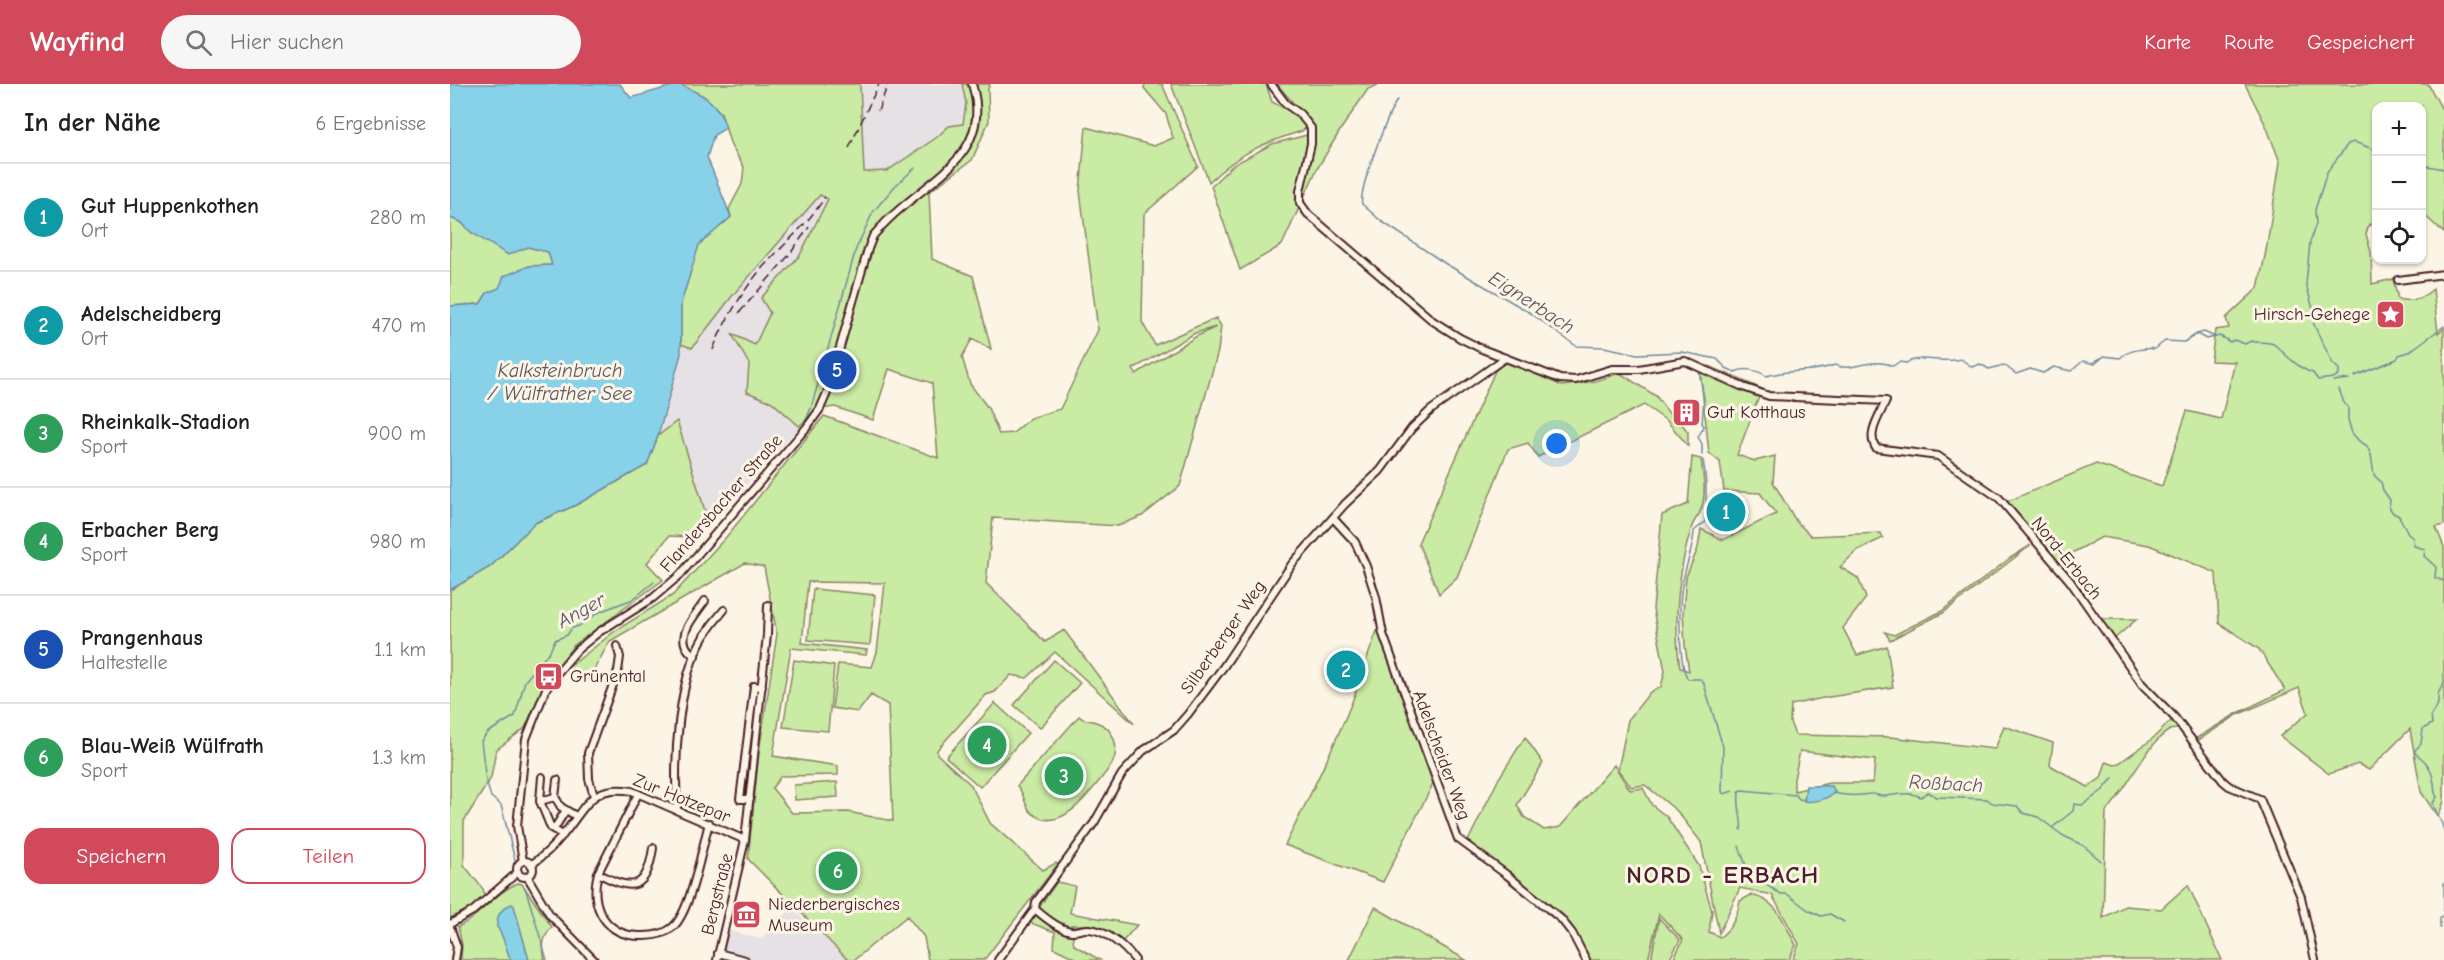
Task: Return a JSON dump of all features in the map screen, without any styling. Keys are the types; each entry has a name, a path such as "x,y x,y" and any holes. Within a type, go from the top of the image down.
{"street":[{"name":"Flandersbacher Straße","path":"523,861 517,826 526,739 546,689 577,650 599,632 653,598 681,575 820,409 827,393 873,236 966,151 977,122 978,105 972,84"},
{"path":"1271,84 1286,104 1300,114 1311,128 1311,144 1300,191 1300,203 1308,214 1433,321 1460,338 1505,358"},
{"path":"2398,280 2444,274"},
{"name":"Nord-Erbach","path":"1505,358 1567,380 1584,379 1612,369 1639,369 1685,361 1769,396 1886,401 1872,434 1872,442 1876,448 1938,456 1999,498 2070,581 2142,684 2179,723 2223,781 2229,786 2260,799 2301,897 2315,960"},
{"name":"Silberberger Weg","path":"998,960 1035,909 1040,895 1094,823 1122,774 1143,751 1174,729 1188,714 1224,666 1292,564 1387,463 1412,428 1431,410 1505,358"},
{"name":"Adelscheider Weg","path":"1333,518 1355,542 1366,566 1376,597 1387,646 1458,839 1561,919 1572,933 1586,960"},
{"path":"695,656 687,651 684,635 705,601"},
{"name":"Bergstraße","path":"717,956 745,840 762,687 768,605"},
{"path":"677,809 676,759 682,703 695,656 704,637 724,610"},
{"path":"531,865 563,835 585,804 594,796 589,779 588,753 618,671 620,657 617,646"},
{"name":"Bergstraße","path":"750,799 740,799 754,686 762,687"},
{"path":"542,777 540,801 545,818 554,829 563,835"},
{"path":"556,780 555,797 566,810 576,816"},
{"name":"Zur Hotzepar","path":"594,796 617,789 638,794 745,840"},
{"path":"638,794 598,873 595,886 604,920 617,932 650,936 664,933 674,926 686,909 709,823"},
{"path":"540,801 555,797"},
{"path":"554,829 566,810"},
{"path":"598,873 626,884 641,882 651,865 653,849"},
{"path":"455,960 456,947 450,925 474,911 518,872 518,866 523,861 531,865"},
{"path":"527,876 532,871 531,865"},
{"path":"518,872 527,876 550,915 594,960"},
{"path":"1035,909 1071,931 1096,930 1129,952 1135,960"},
{"path":"717,956 745,960"}],"shaded area":[{"path":"781,84 962,84 966,103 965,130 945,155 815,410 722,511 707,517 677,421 658,436 681,355 681,303 731,217"},
{"path":"792,908 848,960 749,960 723,951 727,930 761,939"}],"green space":[{"path":"679,84 860,84 864,172 887,171 936,138 949,126 963,124 966,103 962,84 990,84 988,89 989,121 972,160 929,192 932,259 973,276 991,349 972,339 962,357 970,384 988,408 999,434 1013,433 1031,418 1060,409 1098,330 1080,191 1086,127 1154,146 1173,138 1166,114 1144,88 1145,84 1162,84 1198,166 1144,214 1142,322 1155,345 1216,318 1221,326 1218,351 1180,486 1142,516 1118,526 993,518 986,583 1045,642 1064,630 1134,724 1055,652 1027,678 1011,675 995,692 986,695 937,750 937,754 971,785 990,823 1043,870 1058,864 984,960 928,960 924,937 907,916 854,960 848,960 748,859 759,752 777,634 764,567 745,563 610,641 591,675 568,668 615,631 673,595 727,536 824,416 938,458 932,383 889,369 873,420 835,407 819,409 799,426 772,402 747,392 749,364 732,334 755,345 770,313 761,298 800,255 828,199 820,195 733,295 692,348 681,344 681,303 699,244 731,217 729,209 742,184 744,167 731,146 721,113 704,96","holes":["1216,327 1197,336 1136,374 1133,369 1195,333","808,582 885,583 877,652 872,667 838,664 832,708 858,712 871,695 888,705 893,821 848,812 792,813 772,788 781,776 838,775 838,766 773,756 791,648 866,655 867,650 802,643"]},
{"path":"1171,84 1266,84 1272,102 1296,114 1308,126 1302,131 1275,140 1241,156 1209,182"},
{"path":"1277,84 1380,84 1368,89 1341,129 1317,169 1282,245 1240,270 1211,186 1233,165 1272,144 1307,135 1312,125"},
{"path":"2245,84 2428,84 2444,113 2444,233 2426,217 2426,102 2372,102 2372,225 2369,224 2366,234 2371,252 2372,284 2393,279 2398,299 2403,300 2417,299 2433,289 2438,333 2444,328 2444,525 2436,527 2444,547 2444,801 2438,817 2421,792 2410,729 2369,770 2358,764 2329,774 2280,736 2308,713 2299,688 2237,715 2194,743 2192,741 2236,714 2285,690 2259,649 2219,623 2216,573 2149,545 2102,537 2057,561 2006,502 2096,464 2162,486 2187,411 2221,419 2235,362 2211,361 2215,330 2229,328 2226,318 2258,288 2280,162 2267,128"},
{"path":"450,218 461,222 472,233 548,252 552,265 529,266 500,288 487,293 480,304 450,306"},
{"path":"1506,361 1562,386 1596,381 1620,373 1656,396 1674,420 1678,419 1688,432 1688,446 1667,421 1644,405 1538,457 1528,443 1508,449 1457,577 1439,594 1418,543 1495,371"},
{"path":"1709,366 1762,389 1737,455 1755,461 1775,456 1773,482 1796,521 1811,536 1881,533 1883,538 1858,550 1840,567 1858,578 1866,598 1843,628 1857,655 1887,646 1893,687 1791,705 1790,722 1795,735 1890,737 1995,749 2004,726 2053,743 2050,765 2088,787 2101,778 2106,762 2115,765 2119,763 2151,740 2174,718 2184,729 2170,730 2154,744 2106,812 2103,918 2125,906 2161,909 2188,885 2222,960 1793,960 1799,944 1772,895 1740,888 1719,933 1701,842 1677,811 1645,785 1631,787 1618,770 1628,720 1650,692 1661,687 1665,671 1653,609 1662,515 1688,504 1692,457 1701,459 1704,498 1700,512 1692,526 1680,578 1677,633 1680,668 1689,671 1683,613 1686,577 1698,548 1701,529 1723,540 1776,514 1760,493 1724,491 1720,462 1709,453 1700,369","holes":["1800,751 1875,760 1873,783 1829,783 1794,791"]},
{"path":"677,421 707,517 691,537 669,536 647,563 663,580 573,646 544,685 525,728 496,750 491,778 464,821 464,865 483,889 485,897 470,909 450,918 450,590 490,567 535,523 576,505 647,465 658,436"},
{"path":"2031,545 1943,613 1890,640 1885,632 1894,635 1942,611 2010,558"},
{"path":"813,589 875,595 870,645 808,640"},
{"path":"2098,619 2137,619 2113,640"},
{"path":"1380,624 1434,782 1383,882 1285,845 1352,702"},
{"path":"794,660 834,666 828,731 783,727"},
{"path":"1054,660 1080,683 1040,728 1014,705"},
{"path":"995,703 1028,733 980,787 946,757"},
{"path":"1079,716 1103,725 1112,734 1115,747 1114,760 1096,785 1076,806 1055,819 1043,819 1029,810 1017,786"},
{"path":"1525,737 1543,763 1517,805 1524,817 1544,830 1560,827 1614,765 1630,790 1643,788 1652,805 1667,817 1699,866 1712,911 1709,932 1720,937 1733,922 1740,901 1751,895 1760,898 1774,907 1796,945 1789,960 1673,960 1683,940 1659,914 1648,960 1591,960 1571,925 1559,913 1504,868 1467,843 1499,778"},
{"path":"837,782 838,797 795,800 794,785"},
{"path":"1057,882 1075,886 1070,913 1137,925 1123,941 1092,925 1071,925 1074,945 1100,960 1079,960 1054,948 1055,932 1028,922"},
{"path":"518,883 522,884 552,927 544,942 545,960 461,960 462,945 458,927 474,917 509,887"},
{"path":"1375,907 1466,960 1349,960"},
{"path":"1659,918 1680,940 1669,960 1651,960"}],"water":[{"name":"Kalksteinbruch / Wülfrather See","path":"450,84 620,84 631,98 679,84 688,88 714,105 726,128 714,135 707,157 731,217 699,245 681,303 681,354 658,436 647,465 576,505 535,523 490,567 450,590 450,306 480,304 487,293 499,288 504,276 529,266 552,265 548,252 528,247 508,255 472,233 461,222 450,218"},
{"path":"1806,786 1832,786 1835,792 1820,800 1804,801"},
{"path":"512,904 529,960 511,960 497,927 500,912"}],"waterway":[{"name":"Eignerbach","path":"1397,100 1375,152 1362,196 1362,204 1381,221 1446,264 1529,312 1576,346 1604,347 1637,354 1682,352 1717,359 1726,368 1735,372 1751,370 1766,376 1835,365 1848,367 1885,363 1893,366 1899,362 1906,363 1918,359 1961,359 1972,367 1980,364 1989,369 2004,365 2016,374 2030,369 2043,373 2054,367 2071,371 2083,361 2095,364 2104,356 2120,358 2136,350 2155,349 2165,341 2184,342 2197,334 2206,339 2220,336 2230,342 2234,340 2245,344 2251,341 2266,342 2275,345 2297,365 2313,373 2318,380 2333,378 2339,375 2339,369 2333,364 2314,325 2313,309 2306,284 2310,242 2316,223 2315,210 2327,172 2348,144 2354,142 2372,149"},
{"name":"Eignerbach","path":"2426,166 2444,169"},
{"name":"Anger","path":"873,212 895,186 915,168"},
{"name":"Anger","path":"825,359 856,249 872,214"},
{"path":"2355,376 2397,359 2399,355 2409,352 2444,326"},
{"name":"Eignerbach","path":"2197,334 2204,332 2215,337"},
{"name":"Eignerbach","path":"2092,363 2101,358"},
{"name":"Anger","path":"805,423 823,366"},
{"name":"Roßbach","path":"1696,369 1699,371 1704,398 1702,423 1704,426 1698,437 1702,444 1702,455"},
{"path":"2333,381 2349,379"},
{"path":"2339,389 2348,407 2348,420 2352,433 2367,446 2374,475 2381,482 2390,500 2389,507 2399,516 2413,538 2414,546 2425,549 2424,556 2436,567 2435,578 2444,581"},
{"name":"Roßbach","path":"1703,460 1706,491 1705,522 1694,531 1683,579 1680,606 1682,661 1688,679 1703,681 1723,747 1722,792 1724,794 1733,791"},
{"name":"Anger","path":"515,860 501,805 491,797 486,781 481,741 487,733 515,716 525,681 550,651 555,640 567,635 572,628 579,626 599,612 633,599 654,582"},
{"path":"2444,682 2438,694 2438,704 2431,715 2432,724 2423,729 2421,744 2415,750 2415,753 2430,769 2437,797 2433,803 2444,831"},
{"path":"2053,827 2073,811 2074,804 2083,805 2103,790 2113,778"},
{"name":"Roßbach","path":"1738,792 1742,790 1796,795 1799,799 1805,800"},
{"name":"Roßbach","path":"1833,793 1883,796 1908,794 1921,797 1928,792 1937,797 1987,799 1992,803 2017,806 2023,813 2038,817 2062,835 2084,846 2101,861"},
{"path":"1739,793 1741,830"},
{"path":"1739,846 1749,874 1781,894 1787,894 1808,910 1821,916 1830,914 1844,922"},
{"path":"2440,928 2440,919 2444,914 2444,883"},
{"name":"Anger","path":"525,887 547,960"}],"railway":[{"path":"849,148 879,84"},
{"path":"878,111 888,84"},
{"path":"713,350 728,318 749,285 763,267 804,225 825,197"},
{"path":"739,313 790,254 809,227"}],"place":[{"name":"Hirsch-Gehege","path":"2391,314"},
{"name":"Prangenhaus","path":"837,370"},
{"name":"Gut Kotthaus","path":"1686,412"},
{"name":"Gut Huppenkothen","path":"1726,512"},
{"name":"Adelscheidberg","path":"1346,670"},
{"name":"Grünental","path":"549,676"},
{"name":"Erbacher Berg","path":"987,745"},
{"name":"Rheinkalk-Stadion","path":"1064,776"},
{"name":"Blau-Weiß Wülfrath","path":"838,871"},
{"name":"Niederbergisches Museum","path":"747,914"}],"district":[{"name":"NORD - ERBACH","path":"1723,875"}]}
